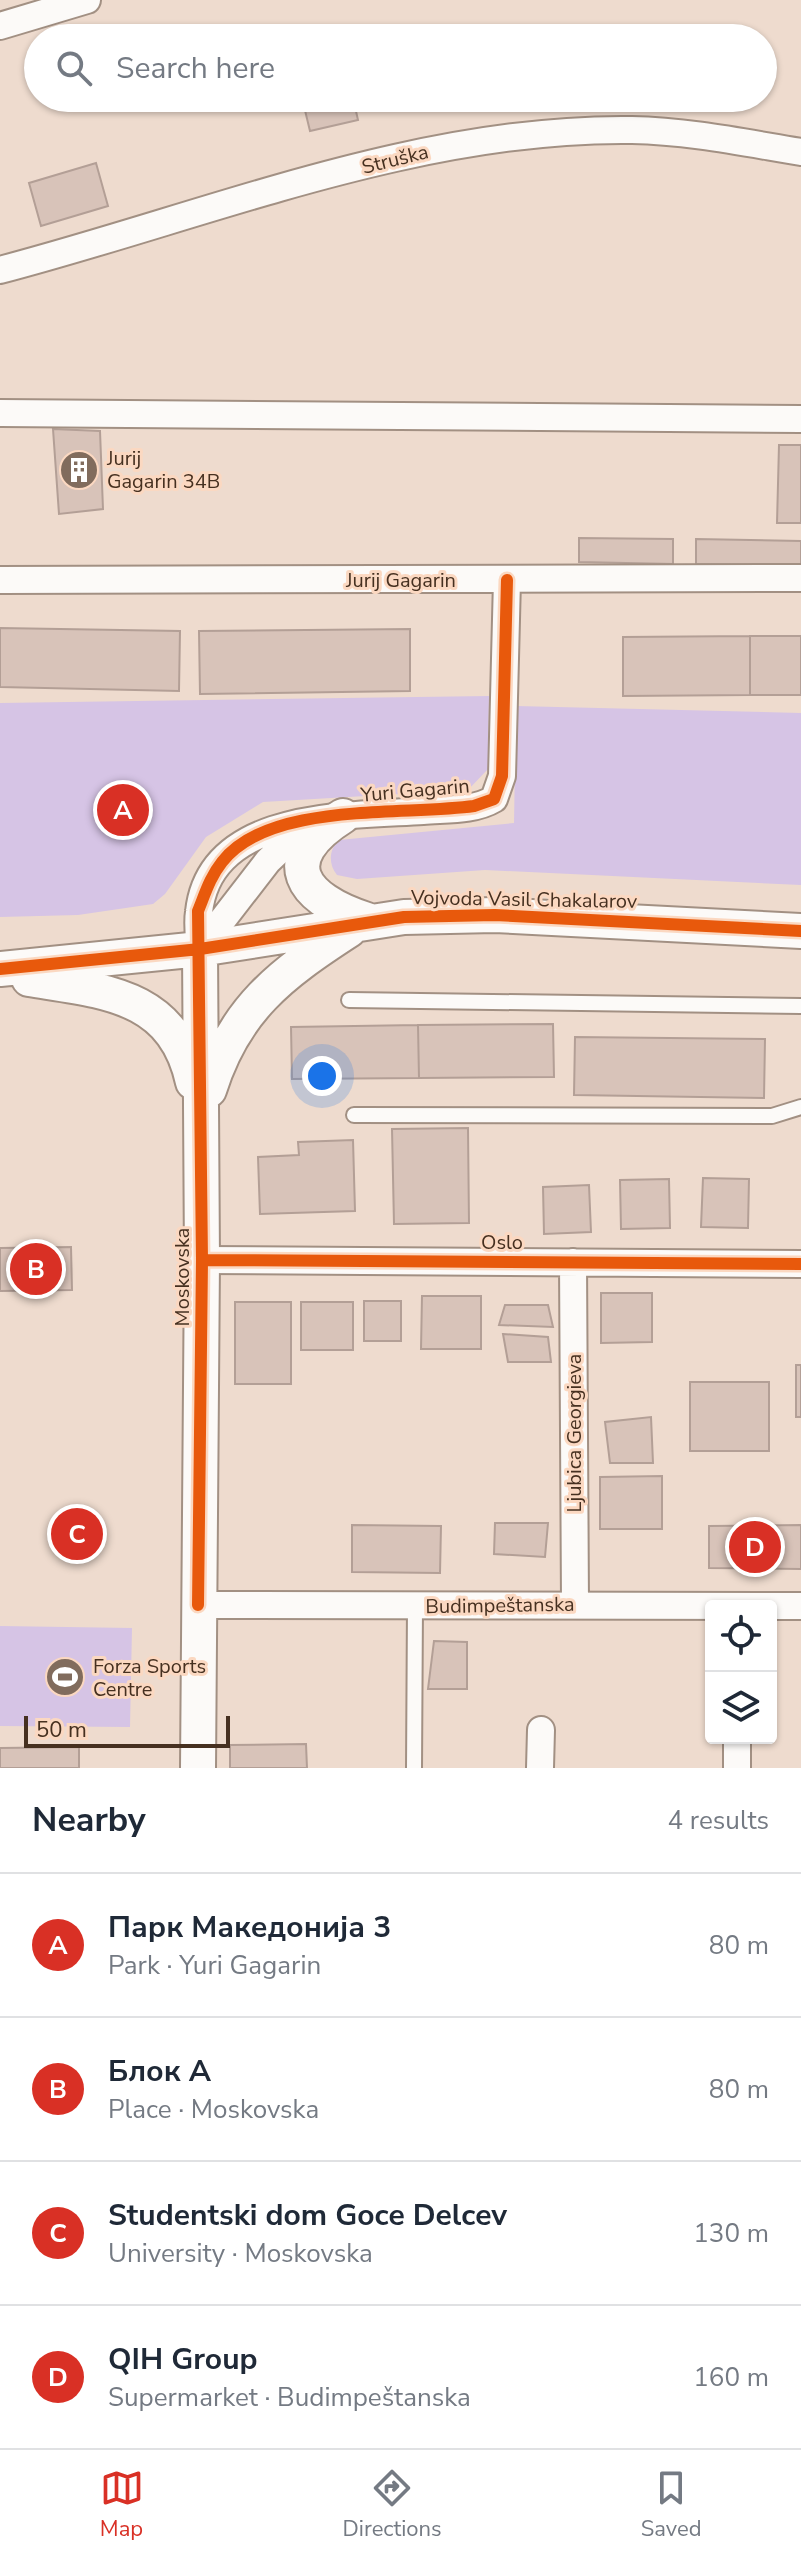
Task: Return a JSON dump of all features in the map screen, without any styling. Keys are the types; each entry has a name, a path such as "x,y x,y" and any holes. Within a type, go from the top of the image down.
{"street":[{"path":"0,26 87,0"},
{"name":"Struška","path":"0,270 336,174 458,144 510,136 634,130 801,152"},
{"path":"0,413 801,419"},
{"name":"Jurij Gagarin","path":"0,580 801,578"},
{"name":"Yuri Gagarin","path":"200,949 198,911 209,881 223,859 267,831 328,818 474,806 487,803 499,793 507,580"},
{"path":"328,818 304,852 303,872 312,890 328,904 367,921"},
{"path":"200,949 268,861 298,830 328,818"},
{"name":"Vojvoda Vasil Chakalarov","path":"0,972 200,949 367,921 495,915 801,931"},
{"path":"201,1117 226,1043 252,1006 310,956 367,921"},
{"name":"Moskovska","path":"198,1768 202,1260 200,949"},
{"path":"0,972 98,990 147,1008 175,1035 190,1067 201,1117"},
{"name":"Oslo","path":"202,1260 801,1264"},
{"name":"Ljubica Georgieva","path":"573,1262 575,1604"},
{"name":"Budimpeštanska","path":"198,1605 705,1606"},
{"name":"Budimpeštanska","path":"777,1606 801,1606"},
{"path":"540,1768 541,1730"},
{"path":"737,1744 737,1768"}],"lane":[{"path":"349,1000 801,1006"},
{"path":"354,1115 772,1116 801,1107"},
{"path":"414,1768 415,1606"}],"shaded area":[{"path":"489,696 488,769 468,790 263,802 206,837 165,894 153,904 78,915 0,917 0,703"},
{"path":"516,706 801,713 801,885 485,870 357,879 337,875 331,857 339,840 514,823"},
{"name":"Forza Sports Centre","path":"0,1626 132,1628 130,1727 0,1726"}],"building":[{"path":"305,112 356,112 358,120 310,131"},
{"path":"96,163 108,206 41,226 29,183"},
{"name":"Jurij Gagarin 34B","path":"53,429 100,431 103,509 59,514"},
{"path":"779,445 801,445 801,523 777,523"},
{"path":"579,538 673,539 673,564 579,562"},
{"path":"696,539 801,541 801,566 696,564"},
{"path":"0,628 180,631 179,691 0,687"},
{"path":"410,629 410,691 200,694 199,631"},
{"path":"750,636 750,695 623,696 623,637"},
{"path":"750,636 801,636 801,695 750,695"},
{"path":"553,1024 554,1077 419,1078 418,1025"},
{"path":"418,1025 419,1078 292,1079 291,1027"},
{"path":"575,1037 765,1039 764,1098 574,1095"},
{"path":"468,1128 469,1223 394,1224 392,1129"},
{"path":"353,1140 355,1211 260,1214 258,1157 299,1155 298,1142"},
{"path":"703,1178 749,1179 748,1228 701,1227"},
{"path":"669,1179 670,1228 621,1229 620,1180"},
{"path":"589,1185 591,1232 544,1234 543,1187"},
{"path":"71,1247 72,1290 0,1291 0,1248"},
{"path":"601,1293 652,1293 652,1342 601,1343"},
{"path":"422,1296 481,1296 481,1349 421,1349"},
{"path":"364,1301 401,1301 401,1341 364,1341"},
{"path":"235,1302 291,1302 291,1384 235,1384"},
{"path":"301,1302 353,1302 353,1350 301,1350"},
{"path":"505,1305 548,1305 553,1327 499,1325"},
{"path":"503,1334 548,1337 551,1362 508,1362"},
{"path":"796,1365 801,1365 801,1417 796,1417"},
{"path":"690,1382 769,1382 769,1451 690,1451"},
{"path":"651,1417 653,1463 610,1463 605,1422"},
{"path":"662,1476 662,1529 600,1529 600,1477"},
{"path":"495,1523 548,1523 545,1557 494,1554"},
{"path":"352,1525 441,1526 440,1573 352,1572"},
{"path":"801,1525 801,1569 709,1568 709,1526"},
{"path":"434,1641 467,1642 467,1689 428,1689"},
{"path":"306,1744 307,1768 230,1768 230,1745"},
{"path":"79,1747 79,1768 0,1768 0,1748"}],"cycle path":[{"path":"198,1605 202,1260 198,911 222,862 243,842 271,829 339,815 445,809 474,806 494,799 502,776 507,580"},
{"path":"0,969 200,949 404,917 495,915 801,931"},
{"path":"202,1260 801,1264"}],"place":[{"name":"Jurij Gagarin 34B","path":"79,470"},
{"name":"Парк Македонија 3","path":"123,810"},
{"name":"Блок А","path":"36,1269"},
{"name":"Studentski dom Goce Delcev","path":"77,1534"},
{"name":"QIH Group","path":"755,1547"},
{"name":"Forza Sports Centre","path":"65,1677"}]}
